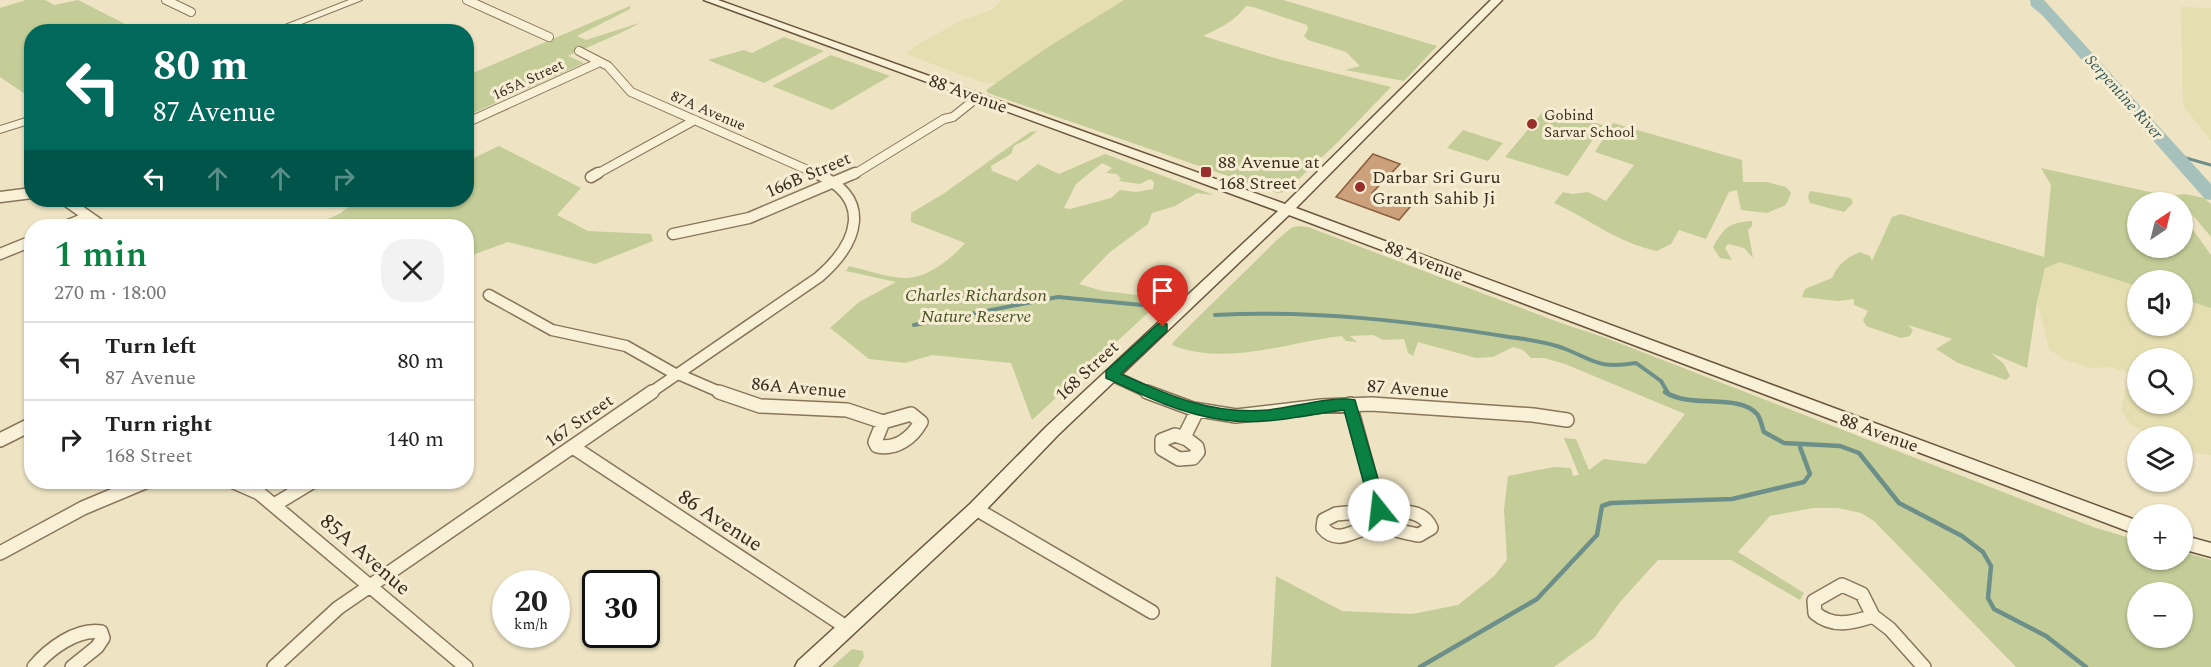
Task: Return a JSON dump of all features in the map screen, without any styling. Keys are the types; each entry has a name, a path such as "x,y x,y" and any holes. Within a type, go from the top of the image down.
{"main road":[{"name":"88 Avenue","path":"709,0 975,101 1287,210 2127,524"},
{"name":"168 Street","path":"805,667 976,509 1052,431 1287,210 1497,0"},
{"path":"2193,545 2211,550"}],"street":[{"path":"166,0 191,12"},
{"path":"292,24 357,0"},
{"path":"467,0 549,37"},
{"name":"87A Avenue","path":"579,51 614,72 631,92 816,172 835,183"},
{"name":"165A Street","path":"474,119 600,62"},
{"name":"166B Street","path":"673,234 744,219 835,183 872,165 975,101"},
{"path":"591,177 695,120"},
{"path":"0,130 24,122"},
{"name":"167 Street","path":"274,667 326,617 811,283 841,256 853,236 855,217 850,199 835,183"},
{"path":"0,196 24,194"},
{"path":"74,207 91,219"},
{"path":"83,219 88,217"},
{"path":"0,254 24,244"},
{"name":"86A Avenue","path":"489,295 552,330 626,346 678,374 756,405 847,410 883,422"},
{"name":"87 Avenue","path":"1111,375 1163,399 1197,411 1251,416 1350,404 1404,404 1476,412 1539,415 1566,420"},
{"path":"1350,404 1379,510"},
{"path":"1184,437 1197,411"},
{"path":"0,440 24,428"},
{"name":"86 Avenue","path":"573,447 846,627"},
{"path":"0,553 83,508 126,489"},
{"name":"85A Avenue","path":"250,489 274,505 466,667"},
{"path":"274,505 300,489"},
{"path":"976,509 1152,612"},
{"path":"1379,510 1421,514 1428,520 1431,528 1426,534 1419,536 1392,528 1365,528 1340,538 1329,534 1323,528 1324,520 1330,515 1379,510"},
{"path":"1873,616 1890,629 1924,667"},
{"path":"34,667 41,658 81,633 90,630 101,632 103,638 100,644 72,667"}],"shaded area":[{"path":"1002,0 1124,0 1048,47 996,83 981,82 908,55 907,52 917,45 962,20 993,9"},
{"path":"2181,7 2211,8 2211,141 2183,106"},
{"path":"2060,262 2127,283 2127,336 2193,336 2193,302 2211,308 2211,455 2193,452 2193,426 2134,426 2121,410 2127,388 2127,414 2193,414 2193,348 2127,348 2127,372 2110,367 2091,368 2063,359 2049,349 2037,302 2045,268"}],"green space":[{"path":"26,0 45,0 54,5 78,0 125,24 24,24 24,93 0,77 0,8"},
{"path":"1124,0 1283,0 1437,46 1404,81 1345,70 1360,66 1346,52 1308,40 1304,36 1308,29 1307,25 1253,7 1246,6 1232,20 1203,36 1278,59 1391,87 1285,192 1277,193 988,93 986,90 1048,47"},
{"path":"630,6 630,9 577,36 586,40 639,23 568,56 584,63 474,113 474,73"},
{"path":"784,37 824,51 764,83 708,60 744,50 752,53"},
{"path":"831,55 890,76 832,110 772,86"},
{"path":"1546,108 1603,125 1568,176 1505,157"},
{"path":"1613,123 1742,160 1743,182 1767,182 1786,187 1791,193 1786,205 1767,213 1741,210 1737,190 1729,192 1706,239 1679,230 1671,244 1657,251 1617,237 1554,203 1563,192 1572,194 1588,192 1606,201 1634,165 1595,152"},
{"path":"1463,130 1503,143 1488,161 1447,148"},
{"name":"Charles Richardson Nature Reserve","path":"1037,131 1014,146 1011,154 991,166 992,171 1017,181 1038,164 1059,174 1105,154 1214,195 1197,193 1175,206 1152,213 1148,224 1110,252 1079,284 1103,291 1164,298 1032,420 1011,363 932,355 905,363 869,359 830,328 859,302 896,282 846,271 849,266 892,277 914,277 931,271 960,249 965,243 911,222 911,213 943,194 1030,132","holes":["1102,163 1112,168 1106,173 1117,174 1121,179 1119,181 1140,184 1150,179 1154,182 1153,189 1136,192 1120,190 1111,198 1070,209 1064,208 1076,184"]},
{"path":"499,146 581,188 557,215 588,231 651,234 653,241 595,264 508,242 474,254 474,219 328,219 348,207 474,207 474,158"},
{"path":"2041,168 2150,192 2127,192 2127,258 2193,258 2193,230 2211,255 2211,308 2193,302 2193,270 2127,270 2127,283 2060,262 2045,268 2037,302 2027,368 1991,353 2004,364 2010,376 2006,380 1958,363 1936,349 1952,339 1908,325 1913,330 1910,336 1901,338 1866,326 1863,320 1868,311 1871,312 1854,305 1854,299 1838,301 1802,297 1805,289 1832,278 1837,268 1855,254 1860,252 1870,256 1872,261 1892,217 1901,214 2044,257 2051,185"},
{"path":"1810,191 1851,198 1853,203 1844,212 1810,203 1808,197"},
{"path":"2193,196 2204,198 2211,204 2211,237 2193,215"},
{"path":"1752,221 1752,226 1748,230 1753,258 1744,248 1728,244 1725,248 1732,260 1720,258 1713,247 1720,235 1732,225"},
{"path":"1308,227 1606,338 2096,528 2127,537 2127,570 2193,570 2193,555 2211,560 2211,667 2016,667 1874,521 1861,513 1838,508 1813,508 1770,516 1738,552 1804,593 1800,600 1731,560 1658,560 1620,602 1594,638 1554,667 1271,667 1276,576 1342,611 1412,614 1458,605 1494,576 1507,560 1504,510 1508,476 1554,467 1571,468 1573,476 1579,475 1564,438 1576,439 1589,470 1604,459 1646,464 1685,414 1565,364 1544,358 1531,358 1523,350 1513,347 1493,357 1476,358 1418,342 1413,356 1408,353 1404,339 1383,340 1373,335 1350,336 1357,342 1346,341 1342,336 1237,353 1195,352 1174,346 1172,344 1179,336 1291,228"},
{"path":"852,649 863,651 864,657 858,667 832,667"}],"building":[{"name":"Darbar Sri Guru Granth Sahib Ji","path":"1373,154 1400,164 1372,193 1410,207 1399,220 1336,197"}],"waterway":[{"name":"Serpentine River","path":"2037,0 2036,3 2048,13 2211,195"},
{"path":"2172,154 2211,165"},
{"path":"914,325 1058,297 1163,307"},
{"path":"1215,315 1289,314 1363,318 1529,340 1563,348 1597,363 1613,365 1636,363 1661,381 1668,393"},
{"path":"1665,392 1688,400 1726,402 1749,408 1757,414 1764,432 1784,443 1840,446 1859,453 1899,503 1962,536 1983,552 1991,566 1988,598 1994,609 2046,636 2086,667"},
{"path":"1420,667 1537,599 1597,535 1602,506 1611,503 1732,499 1804,482 1810,474 1800,447"}],"place":[{"name":"Gobind Sarvar School","path":"1532,124"},
{"name":"88 Avenue at 168 Street","path":"1206,172"},
{"name":"Darbar Sri Guru Granth Sahib Ji","path":"1360,187"}],"route":[{"path":"1163,327 1111,375 1173,403 1197,411 1225,415 1267,415 1317,406 1350,404 1379,510"}]}
